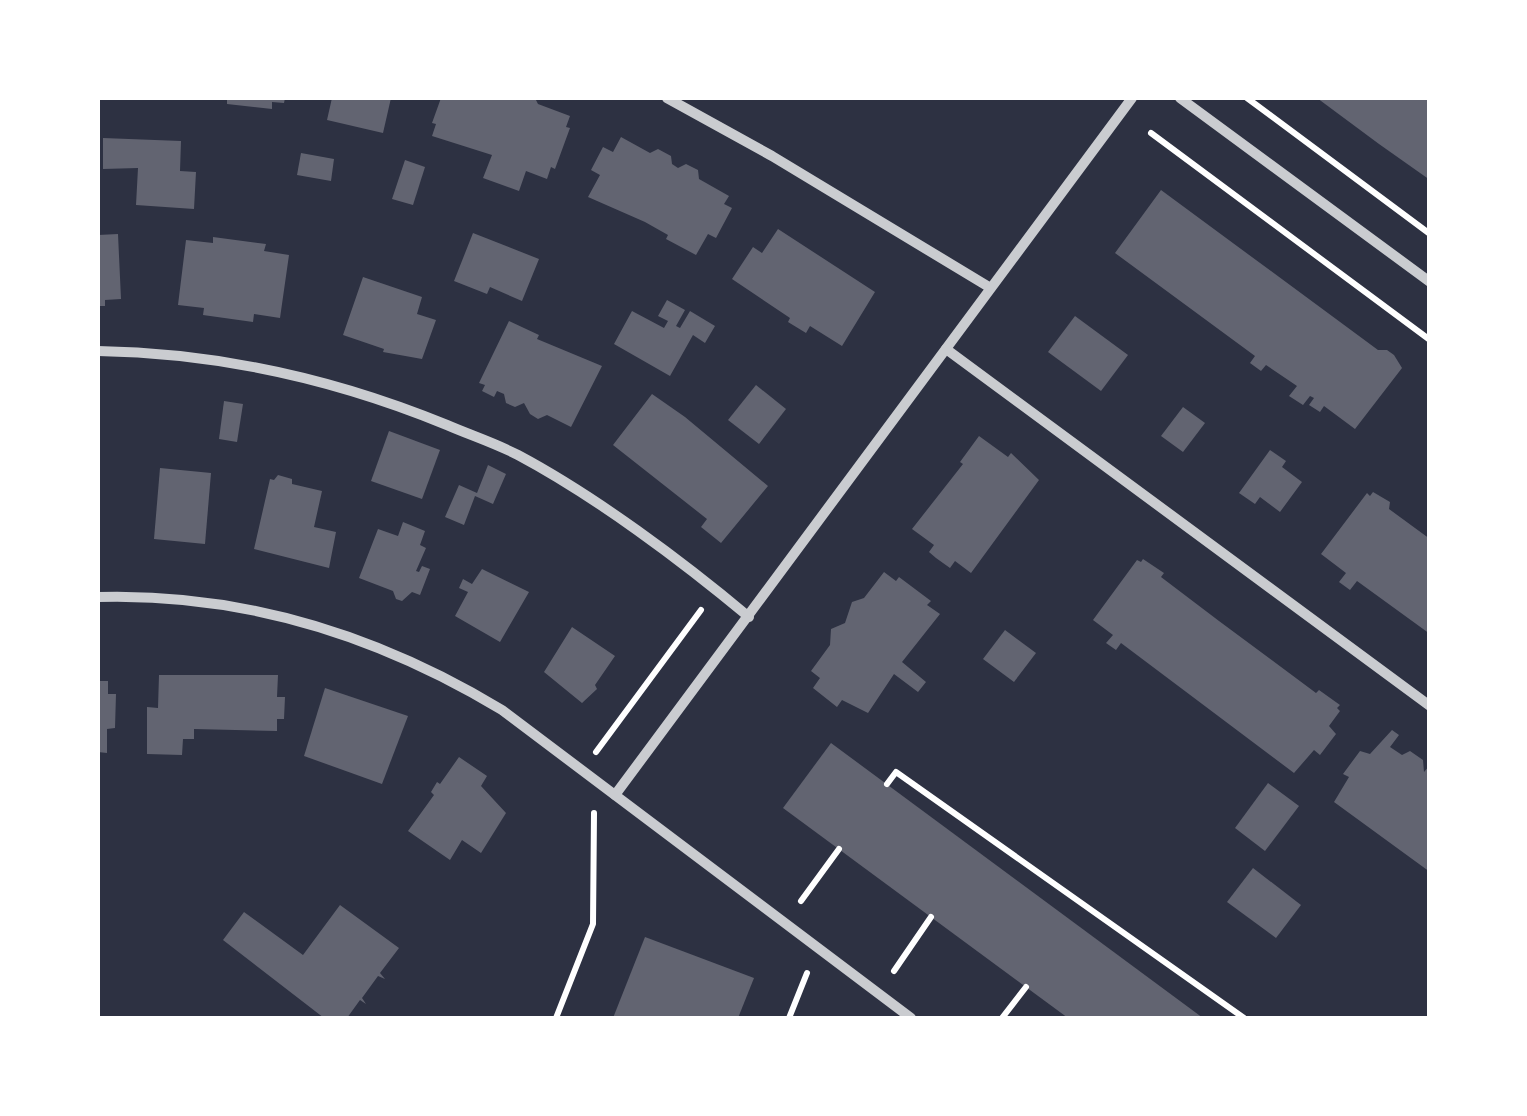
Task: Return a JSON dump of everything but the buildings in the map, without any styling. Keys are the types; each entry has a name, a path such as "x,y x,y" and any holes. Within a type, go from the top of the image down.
{"street":[{"path":"667,98 772,156 989,288"},
{"path":"616,795 1132,98"},
{"path":"1180,98 1430,282"},
{"path":"946,349 1430,706"},
{"path":"98,350 232,361 342,388 404,408 514,453 563,480 750,617"},
{"path":"98,597 206,602 272,613 360,639 454,681 502,710 911,1018"}],"path":[{"path":"1247,98 1430,234"},
{"path":"1150,134 1430,340"},
{"path":"586,754 599,752 706,604"},
{"path":"887,784 896,772 1244,1018"},
{"path":"556,1018 593,924 594,814"},
{"path":"800,901 839,849"},
{"path":"894,970 931,917"},
{"path":"789,1018 816,948"},
{"path":"1002,1018 1026,987"}]}
